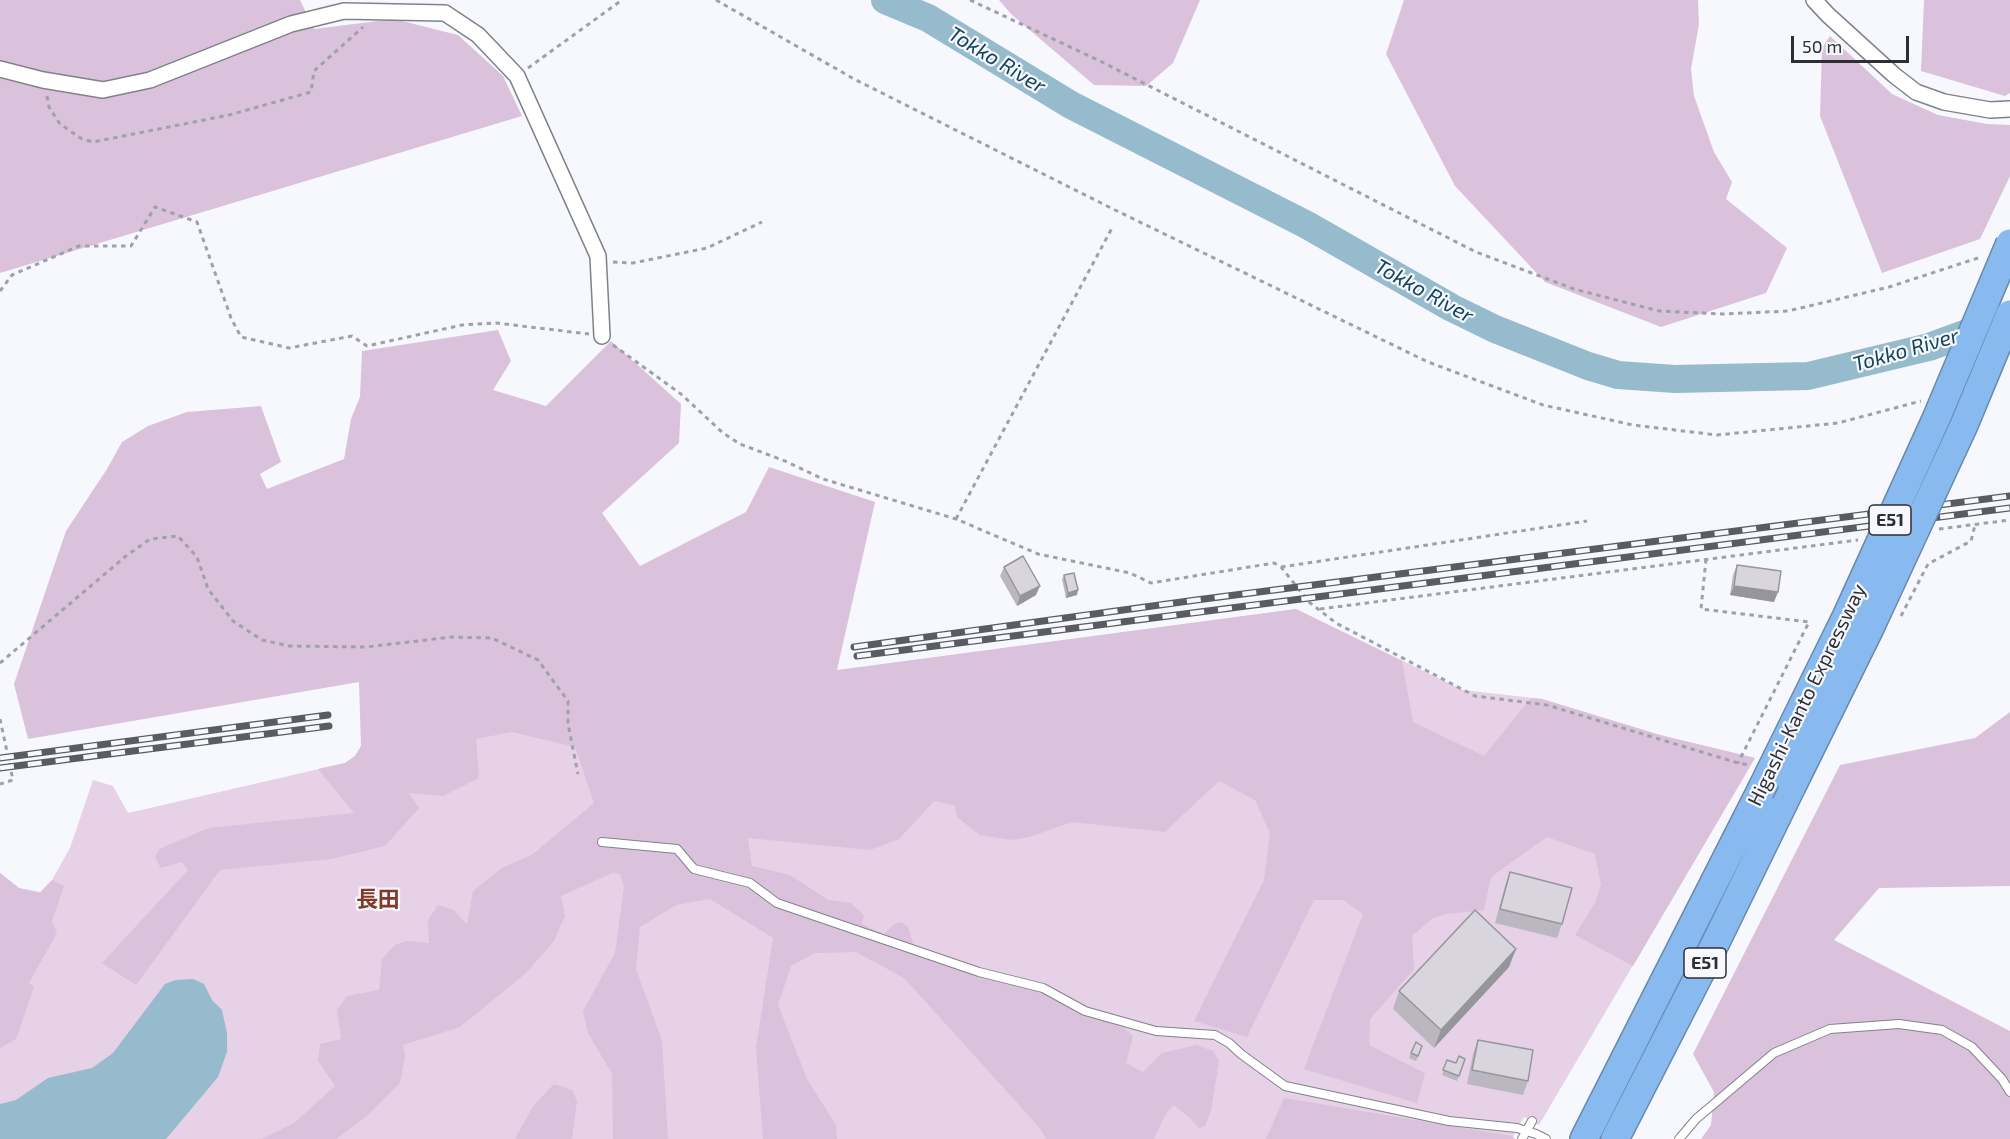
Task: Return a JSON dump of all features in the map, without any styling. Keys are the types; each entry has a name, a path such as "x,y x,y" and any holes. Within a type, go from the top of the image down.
{"highway":[{"name":"Higashi-Kanto Expressway","path":"1584,1139 1847,615 1936,419 1999,249"},
{"name":"Higashi-Kanto Expressway","path":"1615,1139 1716,942 1890,586 1964,425 2010,314"}],"street":[{"path":"1814,0 1916,93 1944,102 1990,110 2010,109"},
{"path":"0,69 43,80 103,90 150,80 291,24 344,11 380,12 447,6 517,76 598,256 602,336"}],"lane":[{"path":"602,842 677,849 694,869 750,883 777,903 979,972 1043,988 1095,1015 1156,1031 1215,1035 1285,1086 1449,1121 1527,1131 1546,1139"},
{"path":"1679,1139 1696,1119 1774,1053 1830,1029 1899,1024 1942,1030 1972,1047 2002,1079 2010,1092"},
{"path":"1522,1139 1532,1121"}],"path":[{"path":"517,76 622,0"},
{"path":"716,0 854,79 1113,209 1428,362 1543,405 1633,424 1718,435 1838,423 1930,398"},
{"path":"970,0 1100,61 1476,252 1574,289 1659,311 1723,314 1788,311 1889,287 1999,249"},
{"path":"43,80 49,107 60,124 82,140 93,142 229,115 311,92 314,71 380,12"},
{"path":"0,291 12,275 80,246 131,246 155,207 197,222 231,318 241,337 289,348 352,336 367,346 462,325 496,323 602,336 681,394 723,433 740,444 823,479 956,519 1038,554 1130,573 1151,583 1274,563 1281,567 1309,602 1336,623 1475,696 1547,705 1738,763 1750,764"},
{"path":"598,256 611,262 633,263 706,248 762,222"},
{"path":"956,519 1112,228"},
{"path":"1930,531 2010,520"},
{"path":"1281,567 1587,521"},
{"path":"1901,616 1928,564 1971,541 1975,525"},
{"path":"0,663 126,556 150,539 178,536 197,557 208,589 233,621 262,640 289,646 366,646 452,637 492,638 538,660 568,701 568,724 578,774"},
{"path":"1319,609 1859,540"},
{"path":"1706,560 1701,609 1809,622 1738,763"},
{"path":"0,720 13,780 0,784"}],"shaded area":[{"path":"0,0 300,0 314,29 394,19 458,35 503,76 522,116 0,273"},
{"path":"999,0 1200,0 1173,63 1146,86 1094,85 1011,14"},
{"path":"1404,0 1698,0 1699,24 1691,69 1694,96 1714,152 1732,182 1726,199 1787,248 1766,293 1661,327 1545,282 1455,186 1386,54"},
{"path":"1924,0 2010,0 2010,93 2005,96 1921,71"},
{"path":"1830,36 1892,94 1938,115 1987,124 2010,125 2010,176 1980,239 1882,273 1820,116 1822,48"},
{"path":"498,330 511,361 493,390 546,406 611,341 681,404 679,443 602,513 640,566 746,512 769,467 875,502 837,670 1296,609 1402,661 1413,722 1484,756 1531,698 1542,699 1660,735 1755,758 1633,966 1575,935 1596,901 1601,884 1595,854 1547,837 1491,877 1484,910 1433,918 1412,936 1414,969 1370,1019 1369,1045 1425,1073 1417,1103 1304,1069 1363,914 1343,900 1314,900 1247,1037 1194,1021 1264,880 1270,833 1255,800 1219,781 1165,832 1072,822 1029,837 1011,840 980,835 958,818 954,805 934,801 899,839 870,850 748,838 752,866 790,875 828,900 851,903 864,915 862,924 884,934 894,924 901,922 908,927 914,947 1000,981 1022,979 1069,999 1097,1018 1124,1028 1133,1036 1126,1063 1143,1072 1162,1053 1196,1045 1213,1051 1219,1061 1211,1111 1205,1126 1199,1128 1174,1105 1166,1113 1154,1139 1046,1139 1039,1127 904,978 856,952 815,953 791,966 778,1005 807,1079 836,1125 837,1139 763,1139 756,1048 773,938 710,899 676,905 640,927 636,969 662,1041 668,1139 613,1139 612,1074 588,1033 583,1011 615,953 624,887 620,874 612,873 561,896 565,916 554,941 526,973 460,1027 403,1045 405,1056 400,1083 367,1116 336,1139 261,1139 294,1123 335,1086 318,1061 320,1044 341,1039 337,1010 347,996 379,990 382,959 395,945 406,941 429,943 428,920 438,905 454,910 467,925 473,891 502,868 533,854 594,803 575,747 512,732 476,739 479,778 443,796 409,793 419,808 385,846 331,859 220,870 136,985 102,963 188,870 181,862 161,868 155,858 159,849 209,828 354,813 318,769 345,763 355,756 361,746 359,682 28,739 14,684 66,531 122,442 148,426 187,412 261,406 281,462 260,474 267,489 344,459 351,419 360,397 362,351"},
{"path":"1296,609 1463,690 1542,699 1660,735 1755,758 1539,1125 1524,1117 1512,1139 0,1139 0,873 19,888 40,892 52,880 70,848 93,780 113,786 128,813 345,763 355,756 361,746 361,736"},
{"path":"2010,712 2010,886 1879,888 1834,940 2010,1031 2010,1139 1701,1139 1711,1125 1714,1092 1693,1054 1840,765 1975,738"},
{"path":"0,873 19,888 40,893 52,880 64,886 52,921 57,933 29,983 34,987 16,1039 0,1048"},
{"path":"554,1084 572,1090 577,1101 572,1139 515,1139 534,1105"},
{"path":"1284,1098 1512,1136 1515,1139 1266,1139"}],"water":[{"path":"193,979 204,984 212,1000 222,1010 227,1033 227,1052 218,1077 166,1139 0,1139 0,1104 16,1100 48,1078 92,1068 113,1053 165,984 176,980"}],"building":[{"path":"1023,556 1040,586 1020,596 1004,567"},
{"path":"1737,565 1781,571 1778,592 1734,586"},
{"path":"1074,573 1078,590 1068,593 1064,575"},
{"path":"1510,872 1572,888 1562,924 1500,909"},
{"path":"1475,910 1516,949 1441,1030 1399,991"},
{"path":"1478,1040 1533,1050 1528,1081 1472,1070"},
{"path":"1416,1042 1422,1046 1418,1056 1411,1053"},
{"path":"1459,1056 1465,1059 1459,1076 1443,1070 1447,1060 1456,1063"}],"waterway":[{"name":"Tokko River","path":"885,0 928,18 1071,105 1307,225 1452,308 1495,329 1588,366 1618,375 1675,379 1808,376 1929,347 1992,324"}],"railway":[{"path":"854,647 1196,600 2010,496"},
{"path":"857,656 2010,508"},
{"path":"0,758 328,715"},
{"path":"0,768 329,726"}],"district":[{"name":"長田","path":"378,900"}]}
